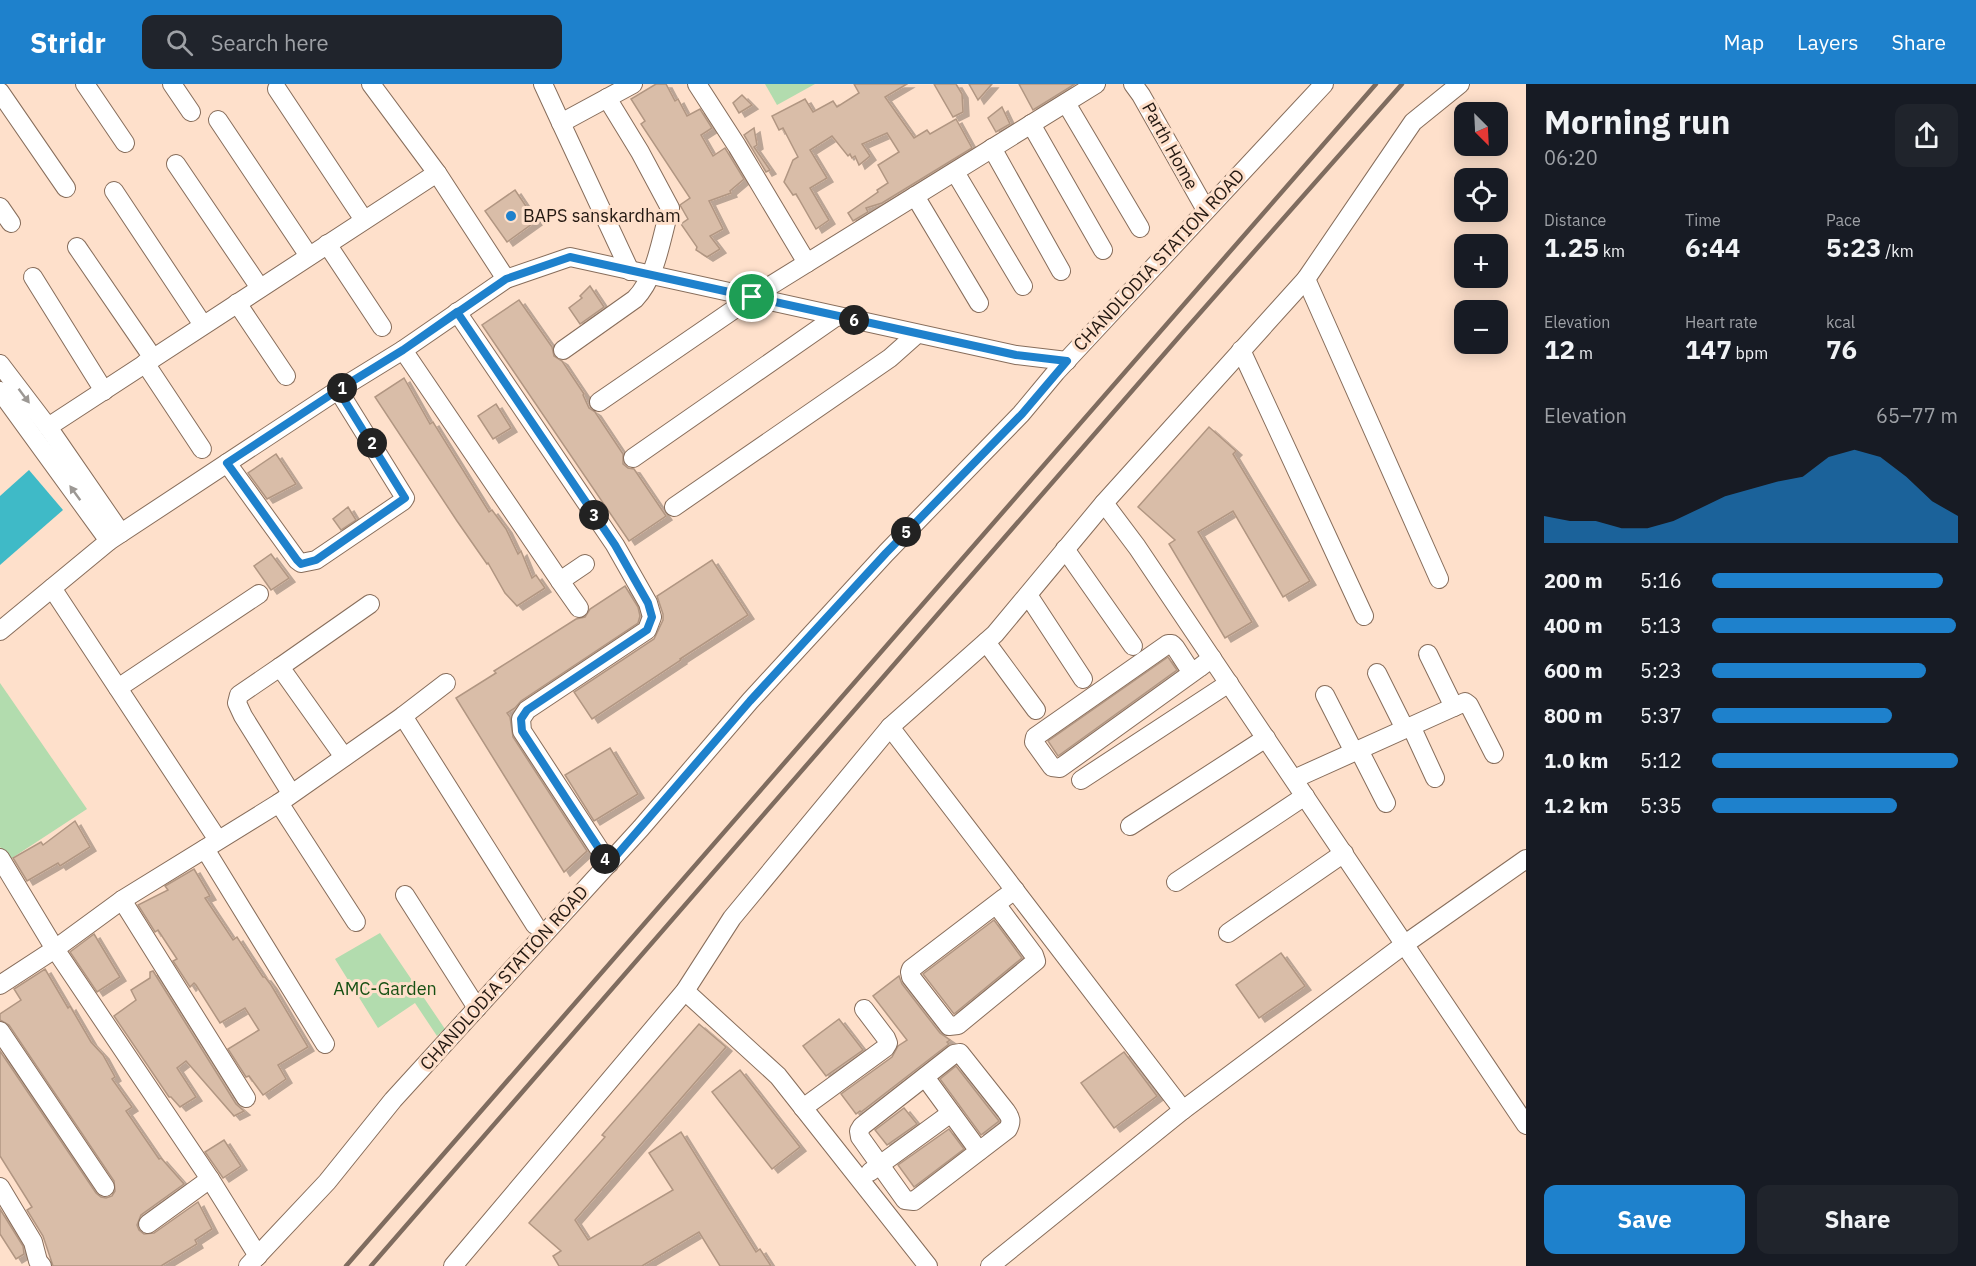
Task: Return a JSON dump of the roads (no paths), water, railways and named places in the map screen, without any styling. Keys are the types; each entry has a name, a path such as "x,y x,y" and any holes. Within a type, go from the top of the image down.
{"street":[{"path":"10,84 0,92 66,188"},
{"path":"85,84 125,143"},
{"path":"172,84 191,112"},
{"path":"371,84 436,173 506,279"},
{"path":"543,84 630,271"},
{"path":"561,123 633,84"},
{"path":"697,84 807,263"},
{"path":"599,402 752,297 1096,84"},
{"name":"Parth Home","path":"1133,84 1142,95 1206,210"},
{"name":"CHANDLODIA STATION ROAD","path":"253,1261 327,1182 393,1100 609,864 750,701 886,553 1022,414 1067,361 1324,84"},
{"path":"453,1266 685,991 732,918 890,727 986,642 1028,595 1104,503 1306,279 1413,122 1460,84"},
{"path":"277,89 364,220"},
{"path":"563,350 635,299 642,291 651,275 670,208 607,98"},
{"path":"1066,103 1140,228"},
{"path":"218,120 309,256"},
{"path":"1031,124 1103,250"},
{"path":"992,148 1061,271"},
{"path":"176,164 260,288"},
{"path":"955,172 1023,286"},
{"path":"48,427 436,173"},
{"path":"114,191 203,325"},
{"path":"915,196 979,303"},
{"path":"0,207 11,223"},
{"path":"327,244 382,327"},
{"path":"77,247 202,449"},
{"path":"0,631 115,537 338,390 403,350 506,279 570,257 1016,355 1067,361"},
{"path":"33,277 104,391"},
{"path":"1306,279 1439,579"},
{"path":"237,303 286,376"},
{"path":"457,312 615,545 648,603 652,617 647,630 527,710 521,719 522,731 609,864"},
{"path":"633,458 837,316"},
{"path":"674,507 890,358 917,334"},
{"path":"403,350 579,608"},
{"path":"1241,351 1364,616"},
{"path":"0,364 48,427 115,537"},
{"path":"227,463 297,560 301,564 306,564 316,560 405,498 338,390"},
{"path":"0,391 115,537"},
{"path":"1104,503 1137,547 1525,1122"},
{"path":"1065,549 1133,646"},
{"path":"560,581 585,564"},
{"path":"52,588 118,688 325,1044"},
{"path":"118,688 259,594"},
{"path":"1028,595 1083,679"},
{"path":"356,922 285,798 237,703 239,695 370,604"},
{"path":"986,642 1036,710"},
{"path":"1192,673 1175,647 1168,644 1035,737 1034,742 1052,767 1060,768 1192,673 1212,658"},
{"path":"1428,654 1454,707"},
{"path":"280,666 344,757"},
{"path":"1377,672 1436,778"},
{"path":"0,985 55,949 122,900 285,798 403,716 446,683"},
{"path":"1081,780 1229,683"},
{"path":"1325,695 1386,803"},
{"path":"1294,779 1465,702 1469,705 1494,754"},
{"path":"403,716 535,925"},
{"path":"890,727 1183,1110"},
{"path":"1130,826 1266,738"},
{"path":"1176,882 1305,796"},
{"path":"1228,933 1344,853"},
{"path":"0,858 55,949 210,1179 253,1261"},
{"path":"990,1266 1183,1110 1406,944 1526,859"},
{"path":"996,904 1034,955 1036,961 958,1025 949,1026 911,977 911,969 996,904 1015,890"},
{"path":"405,895 477,1008"},
{"path":"122,900 246,1098"},
{"path":"685,991 778,1076 928,1266"},
{"path":"804,1108 885,1048 888,1043 886,1038 864,1009"},
{"path":"0,1030 105,1187"},
{"path":"960,1053 1011,1119 1008,1129 980,1151 914,1201 909,1202 905,1200 880,1166 860,1137 859,1131 862,1126 954,1054 960,1053"},
{"path":"925,1077 980,1151"},
{"path":"860,1179 951,1113"},
{"path":"148,1224 210,1179"},
{"path":"0,1186 33,1242 38,1261 42,1266"}],"water":[{"path":"29,470 63,510 0,565 0,496"}],"railway":[{"path":"346,1266 1376,84"},
{"path":"371,1266 1185,330 1402,84"}],"place":[{"name":"BAPS sanskardham","path":"511,216"}],"park label":[{"name":"AMC-Garden","path":"385,989"}]}
